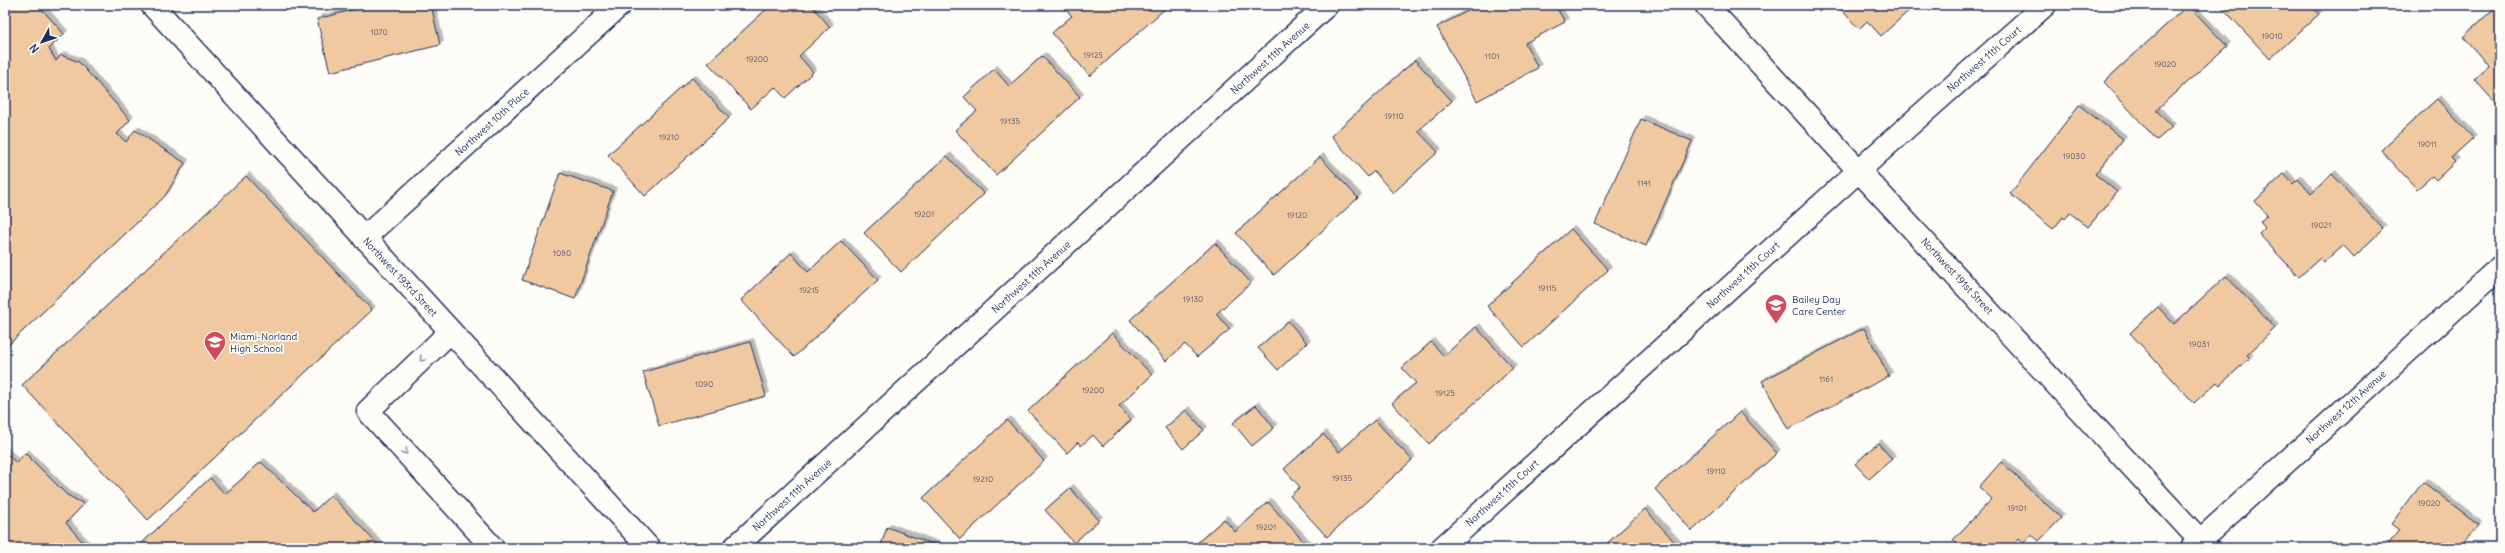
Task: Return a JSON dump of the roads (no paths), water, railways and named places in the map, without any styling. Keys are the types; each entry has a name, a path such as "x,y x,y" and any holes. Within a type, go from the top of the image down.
{"street":[{"name":"Northwest 193rd Street","path":"152,5 649,548"},
{"name":"Northwest 10th Place","path":"364,238 620,5"},
{"name":"Northwest 11th Avenue","path":"734,548 1327,5"},
{"name":"Northwest 191st Street","path":"1706,5 1859,170 2199,546"},
{"name":"Northwest 11th Court","path":"1442,548 1859,170 2045,5"},
{"name":"Northwest 12th Avenue","path":"2199,546 2500,267"},
{"path":"450,332 368,411 493,548"}],"place":[{"name":"Bailey Day Care Center","path":"1776,324"},
{"name":"Miami-Norland High School","path":"215,362"}]}
